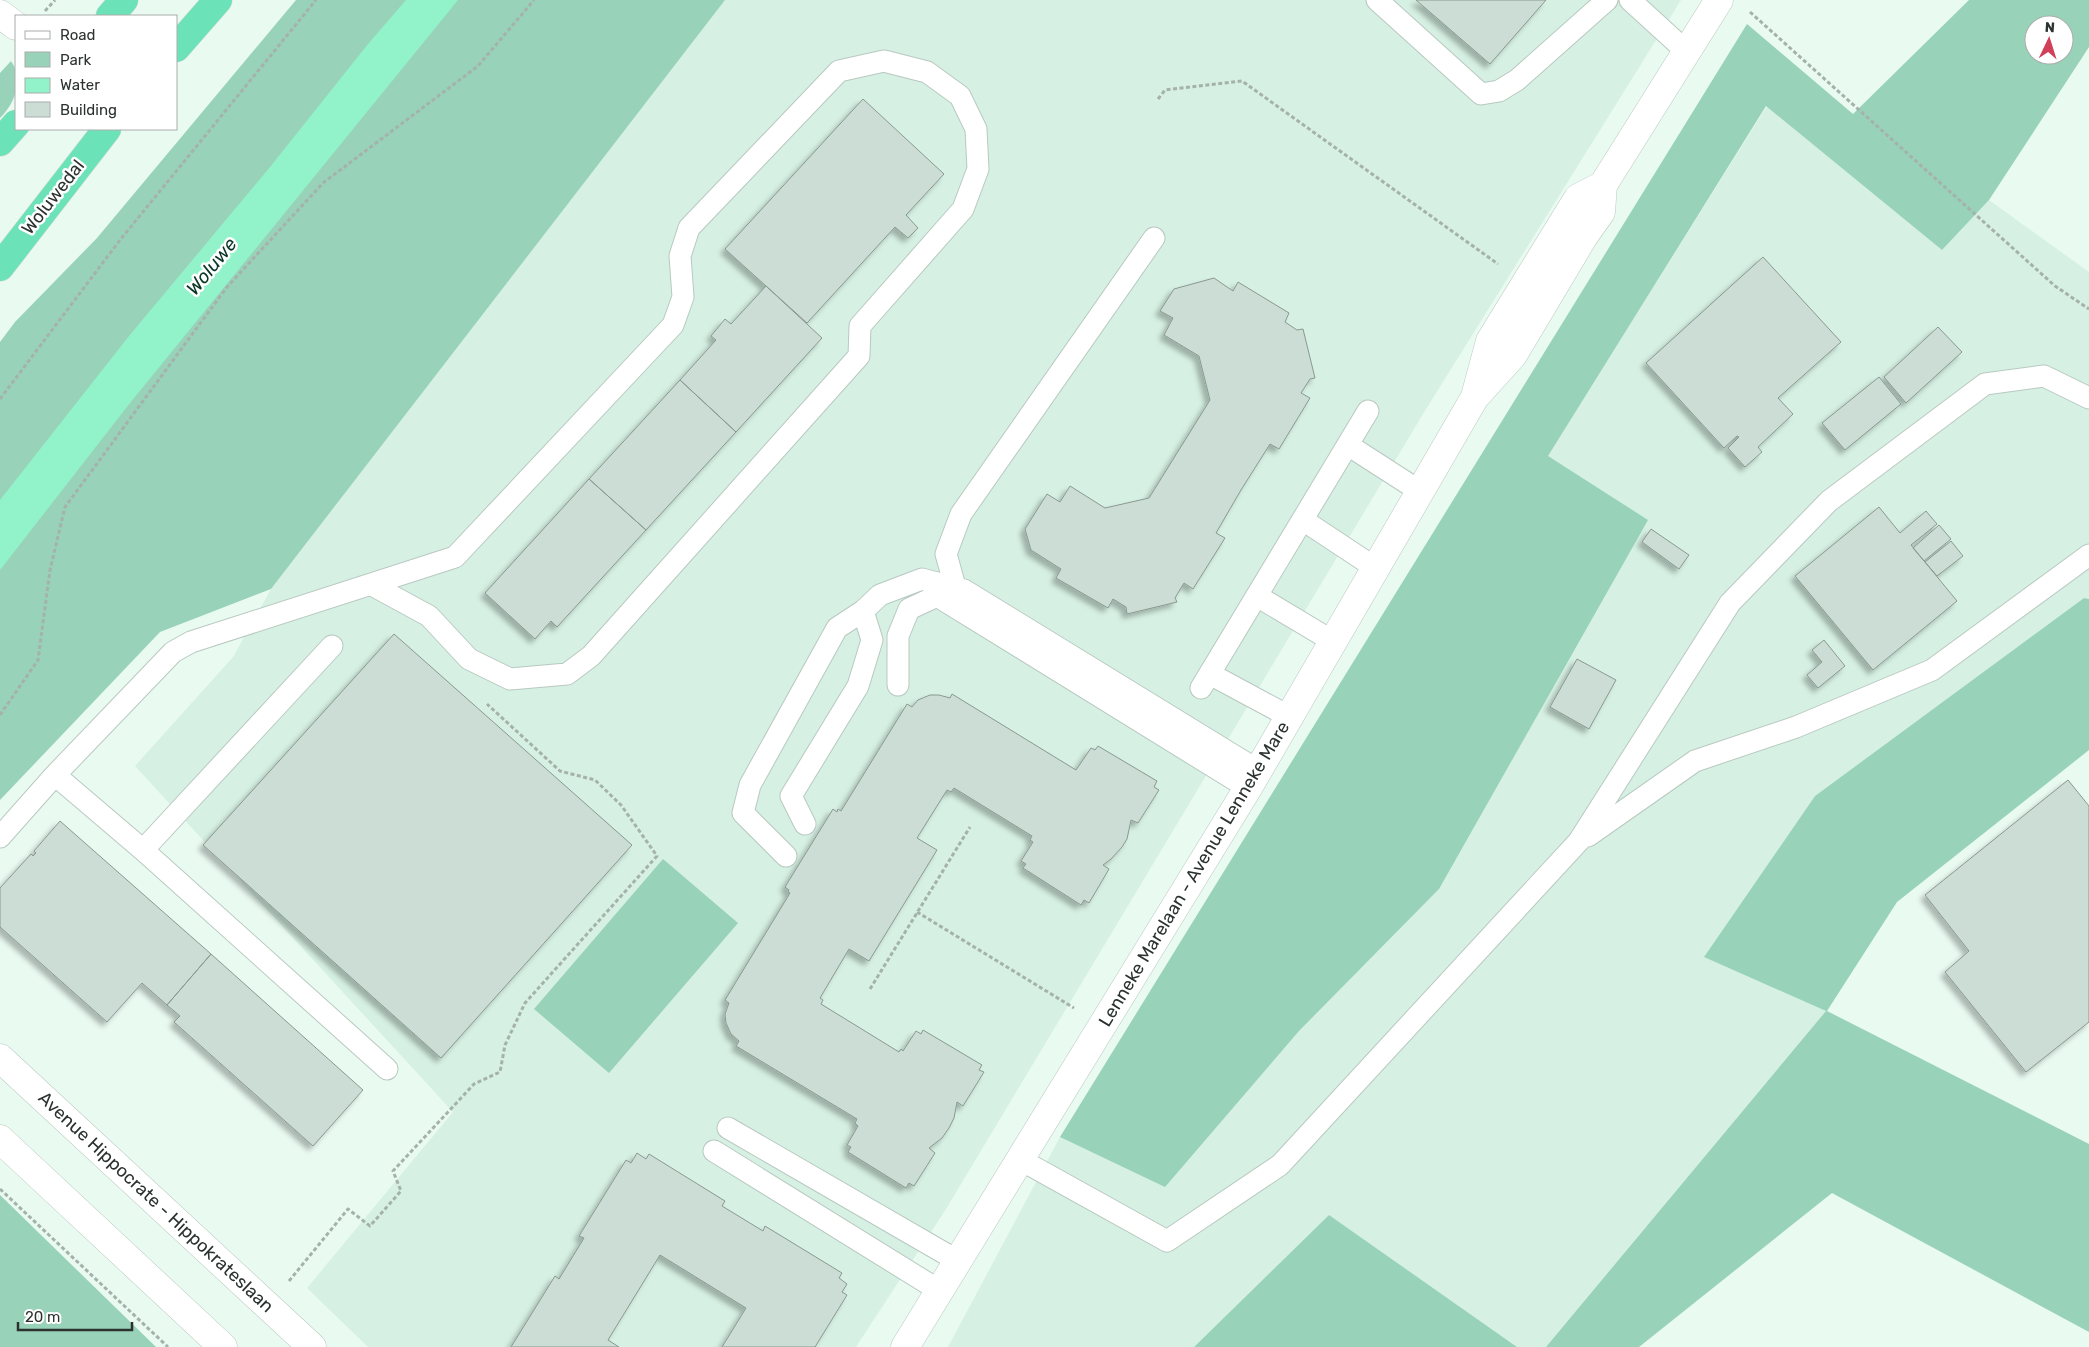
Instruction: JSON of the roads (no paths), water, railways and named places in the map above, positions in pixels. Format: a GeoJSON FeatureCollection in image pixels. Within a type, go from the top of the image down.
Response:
{"type":"FeatureCollection","features":[{"type":"Feature","properties":{"kind":"highway"},"geometry":{"type":"LineString","coordinates":[[111,15],[124,0]]}},
{"type":"Feature","properties":{"kind":"highway"},"geometry":{"type":"LineString","coordinates":[[178,46],[218,0]]}},
{"type":"Feature","properties":{"kind":"highway"},"geometry":{"type":"LineString","coordinates":[[0,142],[15,125]]}},
{"type":"Feature","properties":{"kind":"highway","name":"Woluwedal"},"geometry":{"type":"LineString","coordinates":[[0,267],[106,130]]}},
{"type":"Feature","properties":{"kind":"street","name":"Lenneke Marelaan - Avenue Lenneke Mare"},"geometry":{"type":"LineString","coordinates":[[905,1347],[1254,780],[1475,397],[1513,355],[1584,236],[1601,212],[1603,186],[1687,52],[1732,3]]}},
{"type":"Feature","properties":{"kind":"street"},"geometry":{"type":"LineString","coordinates":[[0,14],[15,25]]}},
{"type":"Feature","properties":{"kind":"street","name":"Lenneke Marelaan - Avenue Lenneke Mare"},"geometry":{"type":"LineString","coordinates":[[1475,397],[1490,340],[1578,198],[1603,186]]}},
{"type":"Feature","properties":{"kind":"street","name":"Avenue Hippocrate - Hippokrateslaan"},"geometry":{"type":"LineString","coordinates":[[0,1058],[312,1347]]}},
{"type":"Feature","properties":{"kind":"street"},"geometry":{"type":"LineString","coordinates":[[0,1139],[223,1347]]}},
{"type":"Feature","properties":{"kind":"lane"},"geometry":{"type":"LineString","coordinates":[[1377,0],[1481,94],[1499,91],[1517,80],[1607,0]]}},
{"type":"Feature","properties":{"kind":"lane"},"geometry":{"type":"LineString","coordinates":[[1630,0],[1687,52]]}},
{"type":"Feature","properties":{"kind":"lane"},"geometry":{"type":"LineString","coordinates":[[0,837],[55,775],[173,652],[191,642],[455,557],[673,325],[683,297],[680,256],[689,228],[839,71],[884,61],[927,72],[960,96],[976,129],[978,169],[964,209],[860,326],[859,356],[591,656],[567,674],[510,679],[469,658],[429,616],[372,584]]}},
{"type":"Feature","properties":{"kind":"lane"},"geometry":{"type":"LineString","coordinates":[[965,613],[954,588],[946,554],[960,514],[1154,238]]}},
{"type":"Feature","properties":{"kind":"lane"},"geometry":{"type":"LineString","coordinates":[[1020,1160],[1167,1241],[1280,1165],[1579,841],[1730,603],[1829,501],[1985,384],[2044,376],[2089,398]]}},
{"type":"Feature","properties":{"kind":"lane"},"geometry":{"type":"LineString","coordinates":[[1290,717],[1206,681],[1368,411]]}},
{"type":"Feature","properties":{"kind":"lane"},"geometry":{"type":"LineString","coordinates":[[1348,445],[1421,492]]}},
{"type":"Feature","properties":{"kind":"lane"},"geometry":{"type":"LineString","coordinates":[[1303,520],[1376,568]]}},
{"type":"Feature","properties":{"kind":"lane"},"geometry":{"type":"LineString","coordinates":[[1579,841],[1695,761],[1796,727],[1932,670],[2089,555]]}},
{"type":"Feature","properties":{"kind":"lane"},"geometry":{"type":"LineString","coordinates":[[786,856],[743,813],[750,785],[837,628],[864,611],[880,595],[922,579],[964,590],[1254,780]]}},
{"type":"Feature","properties":{"kind":"lane"},"geometry":{"type":"LineString","coordinates":[[898,685],[898,636],[908,609],[937,596],[1254,780]]}},
{"type":"Feature","properties":{"kind":"lane"},"geometry":{"type":"LineString","coordinates":[[1257,596],[1334,642]]}},
{"type":"Feature","properties":{"kind":"lane"},"geometry":{"type":"LineString","coordinates":[[805,824],[792,796],[858,686],[872,640],[864,611]]}},
{"type":"Feature","properties":{"kind":"lane"},"geometry":{"type":"LineString","coordinates":[[143,850],[332,646]]}},
{"type":"Feature","properties":{"kind":"lane"},"geometry":{"type":"LineString","coordinates":[[55,775],[143,850],[387,1069]]}},
{"type":"Feature","properties":{"kind":"lane"},"geometry":{"type":"LineString","coordinates":[[728,1128],[958,1262]]}},
{"type":"Feature","properties":{"kind":"lane"},"geometry":{"type":"LineString","coordinates":[[714,1151],[940,1291]]}},
{"type":"Feature","properties":{"kind":"water","name":"Woluwe"},"geometry":{"type":"Polygon","coordinates":[[[406,0],[458,0],[130,403],[0,570],[0,500],[129,336],[406,0]]]}}]}
